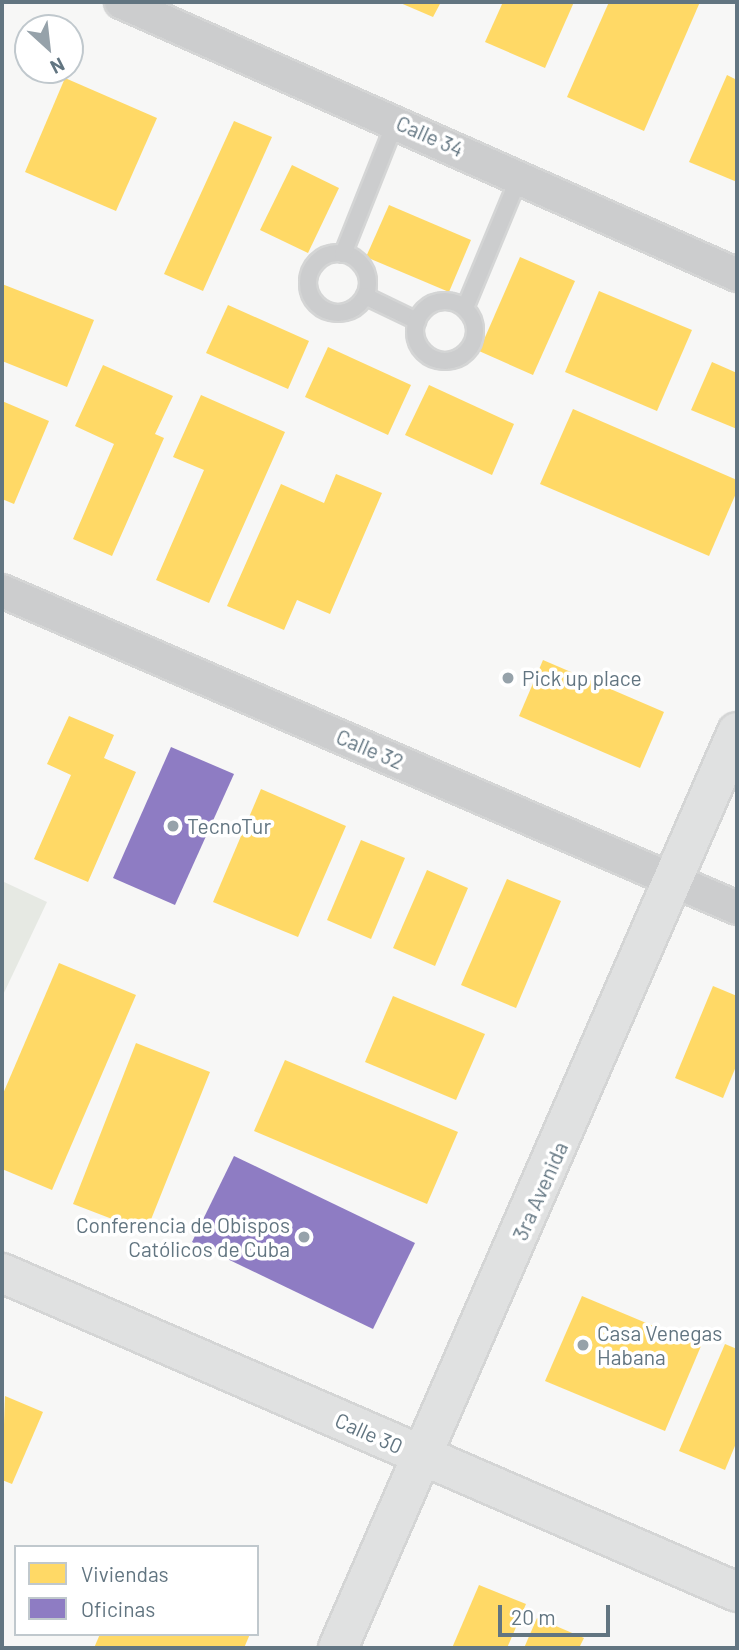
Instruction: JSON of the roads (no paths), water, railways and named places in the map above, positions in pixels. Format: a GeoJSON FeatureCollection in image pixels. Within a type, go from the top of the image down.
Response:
{"type":"FeatureCollection","features":[{"type":"Feature","properties":{"kind":"main road","name":"3ra Avenida"},"geometry":{"type":"LineString","coordinates":[[338,1648],[676,881],[737,732]]}},
{"type":"Feature","properties":{"kind":"main road","name":"Calle 30"},"geometry":{"type":"LineString","coordinates":[[2,1273],[737,1592]]}},
{"type":"Feature","properties":{"kind":"street","name":"Calle 34"},"geometry":{"type":"LineString","coordinates":[[121,2],[520,175],[737,275]]}},
{"type":"Feature","properties":{"kind":"street","name":"Calle 32"},"geometry":{"type":"LineString","coordinates":[[2,591],[737,908]]}},
{"type":"Feature","properties":{"kind":"lane"},"geometry":{"type":"LineString","coordinates":[[343,254],[396,121]]}},
{"type":"Feature","properties":{"kind":"lane"},"geometry":{"type":"LineString","coordinates":[[465,308],[520,175]]}},
{"type":"Feature","properties":{"kind":"lane"},"geometry":{"type":"LineString","coordinates":[[343,254],[353,257],[366,272],[365,296],[356,307],[337,314],[312,300],[309,272],[323,257],[343,254]]}},
{"type":"Feature","properties":{"kind":"lane"},"geometry":{"type":"LineString","coordinates":[[365,296],[417,321]]}},
{"type":"Feature","properties":{"kind":"lane"},"geometry":{"type":"LineString","coordinates":[[437,302],[465,308],[472,316],[475,336],[457,359],[427,355],[416,340],[417,321],[437,302]]}},
{"type":"Feature","properties":{"kind":"place","name":"Pick up place"},"geometry":{"type":"Point","coordinates":[508,678]}},
{"type":"Feature","properties":{"kind":"place","name":"TecnoTur"},"geometry":{"type":"Point","coordinates":[173,826]}},
{"type":"Feature","properties":{"kind":"place","name":"Conferencia de Obispos Católicos de Cuba"},"geometry":{"type":"Point","coordinates":[304,1237]}},
{"type":"Feature","properties":{"kind":"place","name":"Casa Venegas Habana"},"geometry":{"type":"Point","coordinates":[583,1345]}}]}
